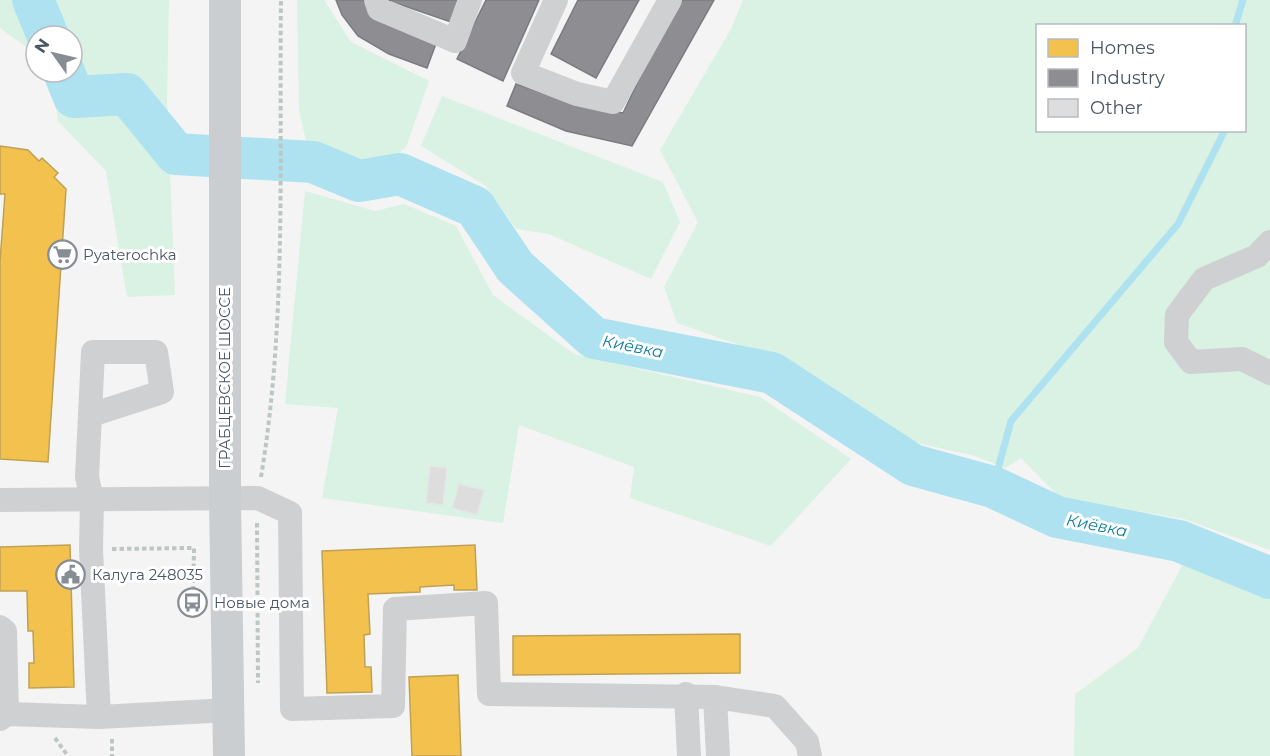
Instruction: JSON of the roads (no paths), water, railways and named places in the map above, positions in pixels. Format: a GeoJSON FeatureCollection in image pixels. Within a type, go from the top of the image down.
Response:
{"type":"FeatureCollection","features":[{"type":"Feature","properties":{"kind":"main road","name":"ГРАБЦЕВСКОЕ ШОССЕ"},"geometry":{"type":"LineString","coordinates":[[225,0],[225,500],[230,756]]}},
{"type":"Feature","properties":{"kind":"street"},"geometry":{"type":"LineString","coordinates":[[376,0],[380,9],[455,41],[470,0]]}},
{"type":"Feature","properties":{"kind":"street"},"geometry":{"type":"LineString","coordinates":[[556,0],[523,73],[577,94],[613,102],[670,0]]}},
{"type":"Feature","properties":{"kind":"street"},"geometry":{"type":"LineString","coordinates":[[1270,242],[1257,256],[1204,279],[1177,315],[1176,342],[1191,362],[1242,359],[1270,373]]}},
{"type":"Feature","properties":{"kind":"street"},"geometry":{"type":"LineString","coordinates":[[91,416],[87,477],[92,500],[91,549],[99,717]]}},
{"type":"Feature","properties":{"kind":"street"},"geometry":{"type":"LineString","coordinates":[[0,500],[258,498],[291,513],[292,709],[393,706],[395,609],[486,603],[489,694],[686,694],[776,706],[807,742],[810,756]]}},
{"type":"Feature","properties":{"kind":"street"},"geometry":{"type":"LineString","coordinates":[[0,627],[5,632],[3,716],[99,717],[229,711]]}},
{"type":"Feature","properties":{"kind":"street"},"geometry":{"type":"LineString","coordinates":[[686,694],[689,756]]}},
{"type":"Feature","properties":{"kind":"street"},"geometry":{"type":"LineString","coordinates":[[715,697],[718,756]]}},
{"type":"Feature","properties":{"kind":"waterway","name":"Киёвка"},"geometry":{"type":"LineString","coordinates":[[33,0],[43,24]]}},
{"type":"Feature","properties":{"kind":"waterway"},"geometry":{"type":"LineString","coordinates":[[1236,24],[1243,0]]}},
{"type":"Feature","properties":{"kind":"waterway","name":"Киёвка"},"geometry":{"type":"LineString","coordinates":[[69,84],[74,97],[127,94],[176,154],[313,162],[359,181],[400,174],[475,207],[515,267],[594,338],[772,373],[913,465],[993,487],[1057,517],[1179,541],[1270,578]]}},
{"type":"Feature","properties":{"kind":"waterway"},"geometry":{"type":"LineString","coordinates":[[993,487],[1011,421],[1178,224],[1224,132]]}},
{"type":"Feature","properties":{"kind":"place","name":"Pyaterochka"},"geometry":{"type":"Point","coordinates":[62,255]}},
{"type":"Feature","properties":{"kind":"place","name":"Калуга 248035"},"geometry":{"type":"Point","coordinates":[71,575]}},
{"type":"Feature","properties":{"kind":"place","name":"Новые дома"},"geometry":{"type":"Point","coordinates":[193,603]}}]}
